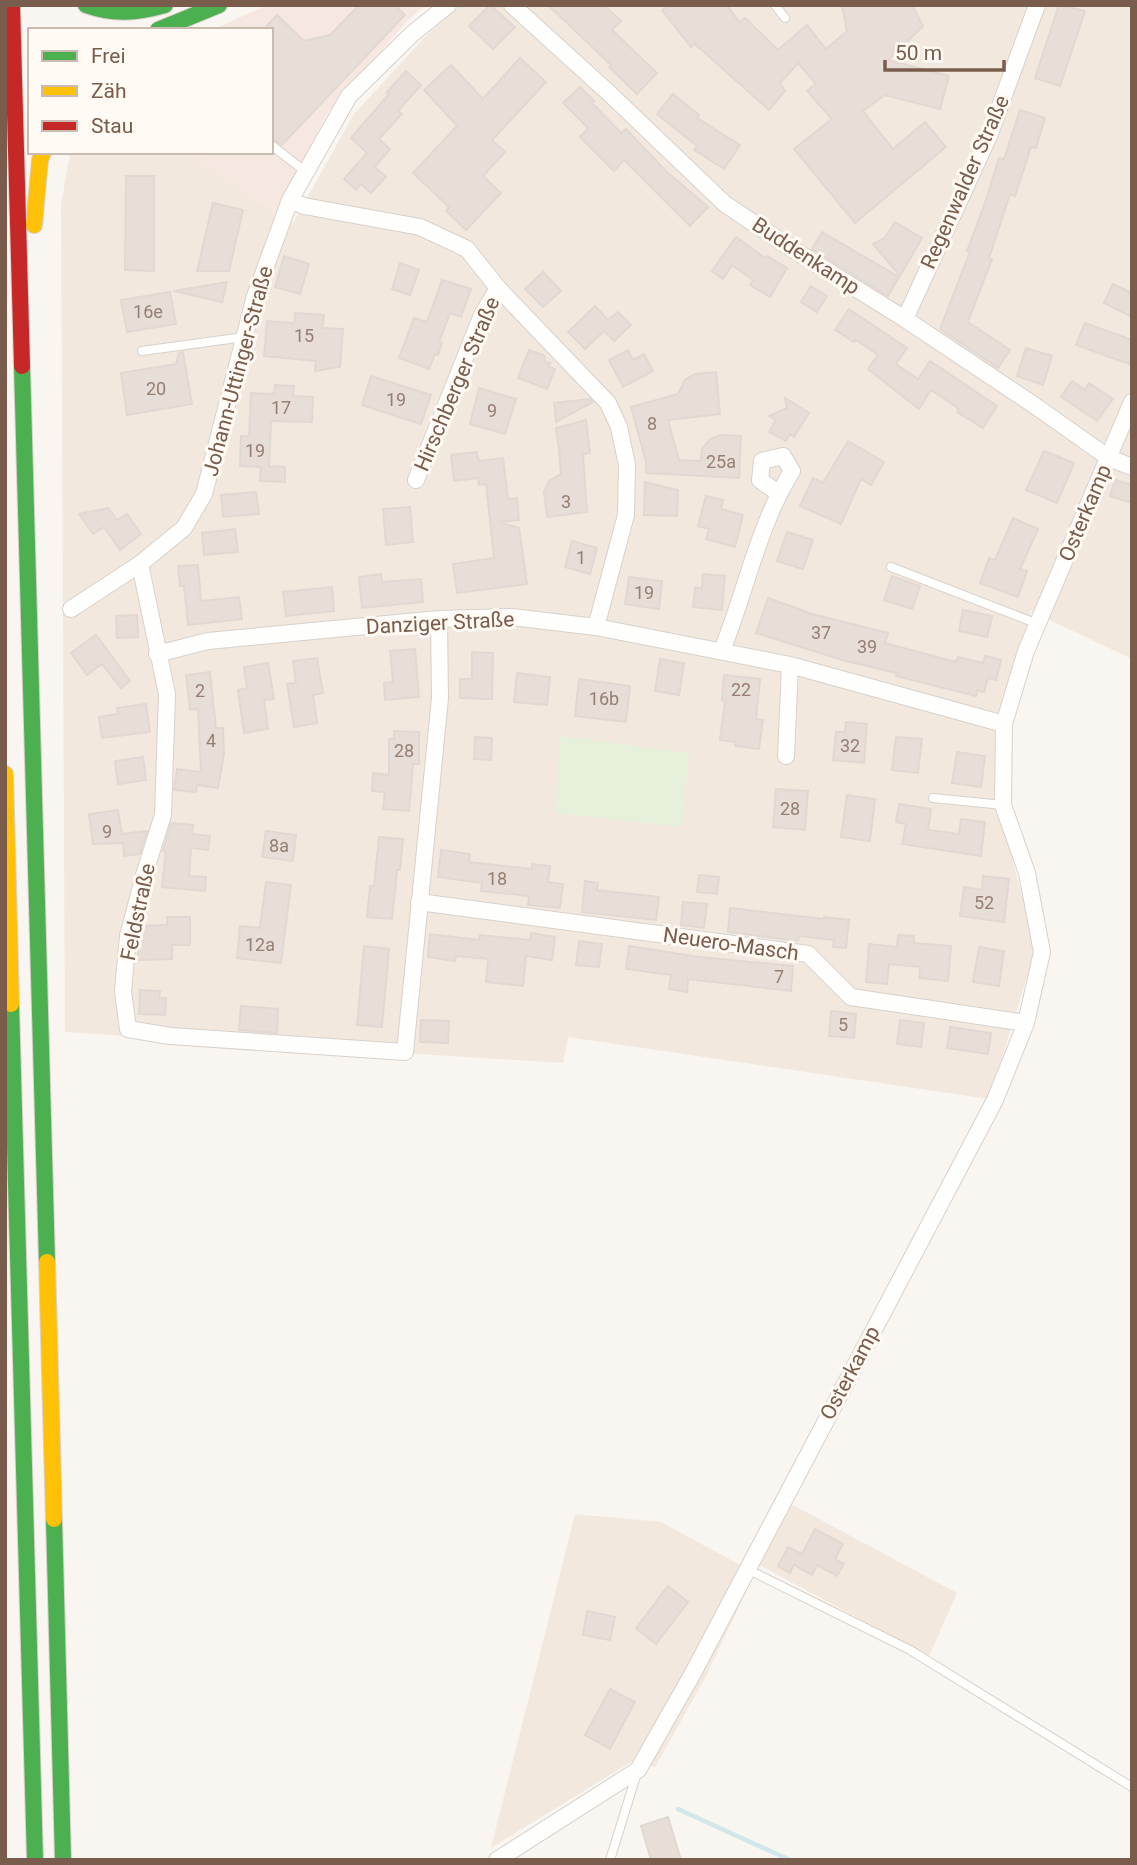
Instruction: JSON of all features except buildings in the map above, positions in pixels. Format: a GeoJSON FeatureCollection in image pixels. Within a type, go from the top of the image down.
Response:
{"type":"FeatureCollection","features":[{"type":"Feature","properties":{"kind":"highway"},"geometry":{"type":"LineString","coordinates":[[12,5],[64,1860]]}},
{"type":"Feature","properties":{"kind":"highway"},"geometry":{"type":"LineString","coordinates":[[86,5],[109,14],[139,13],[164,5]]}},
{"type":"Feature","properties":{"kind":"highway"},"geometry":{"type":"LineString","coordinates":[[163,28],[219,5]]}},
{"type":"Feature","properties":{"kind":"highway"},"geometry":{"type":"LineString","coordinates":[[21,358],[42,154]]}},
{"type":"Feature","properties":{"kind":"highway"},"geometry":{"type":"LineString","coordinates":[[5,774],[34,1860]]}},
{"type":"Feature","properties":{"kind":"highway"},"geometry":{"type":"LineString","coordinates":[[5,874],[9,908]]}},
{"type":"Feature","properties":{"kind":"street","name":"Johann-Uttinger-Straße"},"geometry":{"type":"LineString","coordinates":[[71,609],[140,564],[184,528],[204,494],[255,296],[290,200],[349,96],[412,34],[447,5]]}},
{"type":"Feature","properties":{"kind":"street","name":"Buddenkamp"},"geometry":{"type":"LineString","coordinates":[[512,5],[726,204],[789,247],[905,318],[1108,458],[1132,467]]}},
{"type":"Feature","properties":{"kind":"street","name":"Regenwalder Straße"},"geometry":{"type":"LineString","coordinates":[[905,318],[989,136],[1037,5]]}},
{"type":"Feature","properties":{"kind":"street","name":"Hirschberger Straße"},"geometry":{"type":"LineString","coordinates":[[290,200],[304,206],[420,227],[467,249],[498,288],[608,403],[619,427],[627,464],[626,514],[596,627]]}},
{"type":"Feature","properties":{"kind":"street","name":"Hirschberger Straße"},"geometry":{"type":"LineString","coordinates":[[416,480],[482,315],[498,288]]}},
{"type":"Feature","properties":{"kind":"street","name":"Osterkamp"},"geometry":{"type":"LineString","coordinates":[[497,1860],[638,1770],[694,1673],[995,1100],[1026,1023],[1042,952],[1027,873],[1003,806],[1004,724],[1026,651],[1132,402]]}},
{"type":"Feature","properties":{"kind":"street"},"geometry":{"type":"LineString","coordinates":[[722,650],[735,620],[778,493]]}},
{"type":"Feature","properties":{"kind":"street","name":"Feldstraße"},"geometry":{"type":"LineString","coordinates":[[140,564],[167,694],[163,815],[128,936],[123,991],[128,1029],[170,1036],[405,1052],[419,902]]}},
{"type":"Feature","properties":{"kind":"street","name":"Danziger Straße"},"geometry":{"type":"LineString","coordinates":[[157,654],[208,641],[439,619],[512,617],[596,627],[722,650],[790,665],[1004,724]]}},
{"type":"Feature","properties":{"kind":"street"},"geometry":{"type":"LineString","coordinates":[[419,902],[440,698],[439,619]]}},
{"type":"Feature","properties":{"kind":"street"},"geometry":{"type":"LineString","coordinates":[[786,756],[790,665]]}},
{"type":"Feature","properties":{"kind":"street","name":"Neuero-Masch"},"geometry":{"type":"LineString","coordinates":[[419,902],[808,954],[851,997],[1026,1023]]}},
{"type":"Feature","properties":{"kind":"lane"},"geometry":{"type":"LineString","coordinates":[[775,5],[785,18]]}},
{"type":"Feature","properties":{"kind":"lane"},"geometry":{"type":"LineString","coordinates":[[273,147],[306,172]]}},
{"type":"Feature","properties":{"kind":"lane"},"geometry":{"type":"LineString","coordinates":[[142,351],[244,337]]}},
{"type":"Feature","properties":{"kind":"lane"},"geometry":{"type":"LineString","coordinates":[[891,567],[1038,624]]}},
{"type":"Feature","properties":{"kind":"lane"},"geometry":{"type":"LineString","coordinates":[[933,798],[1003,806]]}},
{"type":"Feature","properties":{"kind":"lane"},"geometry":{"type":"LineString","coordinates":[[747,1569],[910,1650],[1132,1787]]}},
{"type":"Feature","properties":{"kind":"lane"},"geometry":{"type":"LineString","coordinates":[[610,1860],[638,1770]]}},
{"type":"Feature","properties":{"kind":"shaded area"},"geometry":{"type":"Polygon","coordinates":[[[267,5],[426,5],[409,19],[328,112],[277,212],[190,154],[273,154],[273,28],[216,28],[267,5]]]}},
{"type":"Feature","properties":{"kind":"shaded area"},"geometry":{"type":"Polygon","coordinates":[[[458,5],[1132,5],[1132,659],[1031,611],[997,732],[1000,814],[1036,948],[989,1099],[568,1037],[563,1063],[65,1032],[61,206],[70,154],[190,154],[293,223],[354,114],[458,5]]]}},
{"type":"Feature","properties":{"kind":"shaded area"},"geometry":{"type":"Polygon","coordinates":[[[780,1498],[957,1593],[929,1656],[759,1565],[705,1678],[655,1767],[631,1762],[491,1848],[575,1514],[661,1522],[742,1566],[780,1498]]]}},
{"type":"Feature","properties":{"kind":"green space"},"geometry":{"type":"Polygon","coordinates":[[[560,736],[689,753],[682,827],[555,813],[560,736]]]}},
{"type":"Feature","properties":{"kind":"waterway"},"geometry":{"type":"LineString","coordinates":[[678,1809],[790,1860]]}},
{"type":"Feature","properties":{"kind":"traffic: fast"},"geometry":{"type":"LineString","coordinates":[[86,5],[125,12],[165,5]]}},
{"type":"Feature","properties":{"kind":"traffic: fast"},"geometry":{"type":"LineString","coordinates":[[163,28],[219,5]]}},
{"type":"Feature","properties":{"kind":"traffic: fast"},"geometry":{"type":"LineString","coordinates":[[22,366],[47,1262]]}},
{"type":"Feature","properties":{"kind":"traffic: fast"},"geometry":{"type":"LineString","coordinates":[[11,1004],[35,1860]]}},
{"type":"Feature","properties":{"kind":"traffic: fast"},"geometry":{"type":"LineString","coordinates":[[54,1519],[63,1860]]}},
{"type":"Feature","properties":{"kind":"traffic: slow"},"geometry":{"type":"LineString","coordinates":[[34,225],[42,154]]}},
{"type":"Feature","properties":{"kind":"traffic: slow"},"geometry":{"type":"LineString","coordinates":[[5,774],[11,1004]]}},
{"type":"Feature","properties":{"kind":"traffic: slow"},"geometry":{"type":"LineString","coordinates":[[47,1262],[54,1519]]}},
{"type":"Feature","properties":{"kind":"traffic: jam"},"geometry":{"type":"LineString","coordinates":[[12,5],[22,366]]}}]}
